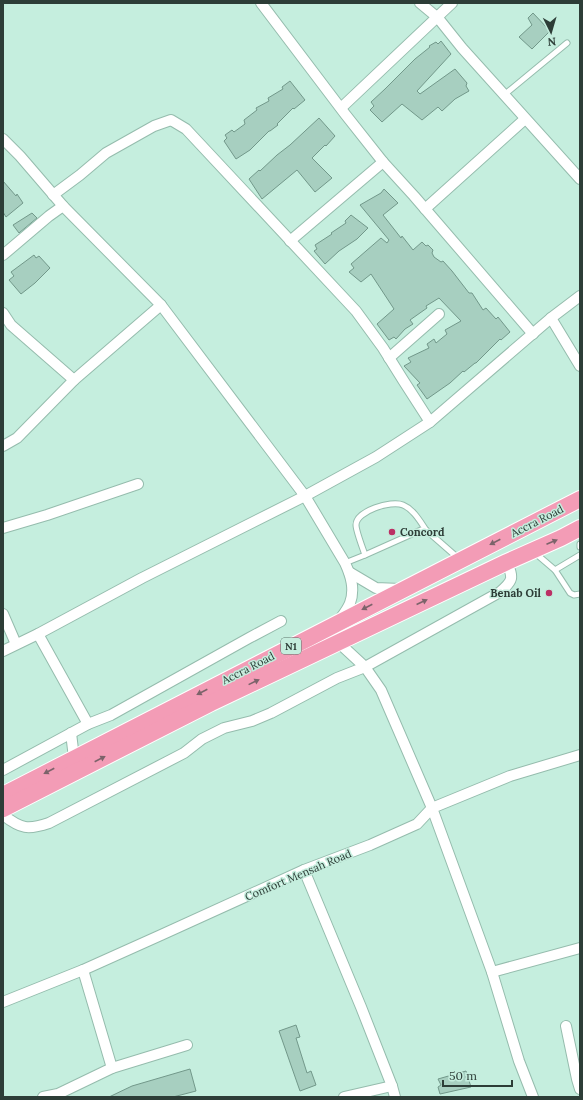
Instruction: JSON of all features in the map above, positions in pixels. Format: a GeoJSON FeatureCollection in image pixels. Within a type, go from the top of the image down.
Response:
{"type":"FeatureCollection","features":[{"type":"Feature","properties":{"kind":"highway","name":"Accra Road"},"geometry":{"type":"LineString","coordinates":[[3,795],[580,499]]}},
{"type":"Feature","properties":{"kind":"highway","name":"Accra Road"},"geometry":{"type":"LineString","coordinates":[[3,809],[211,703],[580,528]]}},
{"type":"Feature","properties":{"kind":"street"},"geometry":{"type":"LineString","coordinates":[[261,3],[383,162],[533,334]]}},
{"type":"Feature","properties":{"kind":"street"},"geometry":{"type":"LineString","coordinates":[[420,3],[438,18],[462,48],[580,179]]}},
{"type":"Feature","properties":{"kind":"street"},"geometry":{"type":"LineString","coordinates":[[341,108],[396,55],[438,18],[452,3]]}},
{"type":"Feature","properties":{"kind":"street"},"geometry":{"type":"LineString","coordinates":[[425,209],[526,119]]}},
{"type":"Feature","properties":{"kind":"street"},"geometry":{"type":"LineString","coordinates":[[53,194],[80,175],[106,153],[154,126],[171,120],[186,129],[356,311],[383,348],[430,422]]}},
{"type":"Feature","properties":{"kind":"street"},"geometry":{"type":"LineString","coordinates":[[3,139],[64,206],[161,305],[305,496],[347,568],[353,589],[350,604],[338,622]]}},
{"type":"Feature","properties":{"kind":"street"},"geometry":{"type":"LineString","coordinates":[[290,241],[383,162]]}},
{"type":"Feature","properties":{"kind":"street"},"geometry":{"type":"LineString","coordinates":[[3,255],[49,216],[64,206]]}},
{"type":"Feature","properties":{"kind":"street"},"geometry":{"type":"LineString","coordinates":[[3,651],[376,458],[430,422],[551,318],[580,296]]}},
{"type":"Feature","properties":{"kind":"street"},"geometry":{"type":"LineString","coordinates":[[3,446],[18,438],[74,380],[161,305]]}},
{"type":"Feature","properties":{"kind":"street"},"geometry":{"type":"LineString","coordinates":[[3,313],[11,325],[74,380]]}},
{"type":"Feature","properties":{"kind":"street"},"geometry":{"type":"LineString","coordinates":[[389,358],[439,314]]}},
{"type":"Feature","properties":{"kind":"street"},"geometry":{"type":"LineString","coordinates":[[551,318],[580,366]]}},
{"type":"Feature","properties":{"kind":"street"},"geometry":{"type":"LineString","coordinates":[[3,528],[47,515],[138,484]]}},
{"type":"Feature","properties":{"kind":"street"},"geometry":{"type":"LineString","coordinates":[[3,815],[21,827],[37,827],[50,823],[184,753],[202,739],[216,732],[252,721],[271,713],[337,678],[365,667],[500,592],[509,584],[512,575],[507,562]]}},
{"type":"Feature","properties":{"kind":"street"},"geometry":{"type":"LineString","coordinates":[[347,568],[376,588],[403,589]]}},
{"type":"Feature","properties":{"kind":"street"},"geometry":{"type":"LineString","coordinates":[[3,614],[16,644]]}},
{"type":"Feature","properties":{"kind":"street"},"geometry":{"type":"LineString","coordinates":[[3,770],[88,724],[111,715],[281,621]]}},
{"type":"Feature","properties":{"kind":"street"},"geometry":{"type":"LineString","coordinates":[[38,634],[88,724]]}},
{"type":"Feature","properties":{"kind":"street"},"geometry":{"type":"LineString","coordinates":[[338,642],[365,667],[382,690],[432,808],[492,972],[519,1061],[533,1097]]}},
{"type":"Feature","properties":{"kind":"street"},"geometry":{"type":"LineString","coordinates":[[71,733],[74,758]]}},
{"type":"Feature","properties":{"kind":"street"},"geometry":{"type":"LineString","coordinates":[[432,808],[510,776],[580,755]]}},
{"type":"Feature","properties":{"kind":"street","name":"Comfort Mensah Road"},"geometry":{"type":"LineString","coordinates":[[3,1002],[83,970],[304,870],[370,846],[417,824],[432,808]]}},
{"type":"Feature","properties":{"kind":"street"},"geometry":{"type":"LineString","coordinates":[[304,870],[361,1007],[395,1097]]}},
{"type":"Feature","properties":{"kind":"street"},"geometry":{"type":"LineString","coordinates":[[492,972],[580,948]]}},
{"type":"Feature","properties":{"kind":"street"},"geometry":{"type":"LineString","coordinates":[[83,970],[112,1068]]}},
{"type":"Feature","properties":{"kind":"street"},"geometry":{"type":"LineString","coordinates":[[566,1026],[580,1089]]}},
{"type":"Feature","properties":{"kind":"street"},"geometry":{"type":"LineString","coordinates":[[43,1097],[59,1095],[112,1068],[186,1045]]}},
{"type":"Feature","properties":{"kind":"street"},"geometry":{"type":"LineString","coordinates":[[344,1097],[392,1086]]}},
{"type":"Feature","properties":{"kind":"lane"},"geometry":{"type":"LineString","coordinates":[[504,95],[567,42]]}},
{"type":"Feature","properties":{"kind":"lane"},"geometry":{"type":"LineString","coordinates":[[365,556],[356,525],[359,518],[383,504],[403,504],[410,510],[426,530],[460,560]]}},
{"type":"Feature","properties":{"kind":"lane"},"geometry":{"type":"LineString","coordinates":[[347,568],[365,556],[414,532],[426,530]]}},
{"type":"Feature","properties":{"kind":"lane"},"geometry":{"type":"LineString","coordinates":[[532,550],[555,570],[570,593],[574,595],[580,594]]}},
{"type":"Feature","properties":{"kind":"lane"},"geometry":{"type":"LineString","coordinates":[[555,570],[580,555]]}},
{"type":"Feature","properties":{"kind":"building"},"geometry":{"type":"Polygon","coordinates":[[[533,13],[550,31],[532,49],[519,37],[532,25],[528,18],[533,13]]]}},
{"type":"Feature","properties":{"kind":"building"},"geometry":{"type":"Polygon","coordinates":[[[441,41],[451,54],[417,91],[420,94],[455,69],[467,83],[466,86],[469,91],[455,99],[442,111],[438,107],[422,120],[402,104],[382,122],[370,110],[374,106],[371,102],[415,59],[430,47],[429,46],[436,42],[438,44],[441,41]]]}},
{"type":"Feature","properties":{"kind":"building"},"geometry":{"type":"Polygon","coordinates":[[[290,81],[305,100],[294,109],[293,108],[277,124],[278,125],[269,131],[250,150],[236,159],[224,141],[227,138],[225,135],[232,130],[234,132],[245,124],[244,120],[257,110],[256,108],[269,101],[268,98],[283,89],[282,87],[290,81]]]}},
{"type":"Feature","properties":{"kind":"building"},"geometry":{"type":"Polygon","coordinates":[[[319,118],[335,136],[312,158],[332,178],[315,192],[297,170],[262,199],[249,179],[290,145],[319,118]]]}},
{"type":"Feature","properties":{"kind":"building"},"geometry":{"type":"Polygon","coordinates":[[[3,181],[16,196],[17,194],[23,203],[6,217],[3,212],[3,181]]]}},
{"type":"Feature","properties":{"kind":"building"},"geometry":{"type":"Polygon","coordinates":[[[384,189],[398,203],[383,215],[401,238],[402,236],[413,250],[422,242],[426,246],[428,245],[433,250],[432,253],[434,257],[441,262],[443,261],[469,293],[472,293],[483,310],[486,308],[496,319],[498,317],[510,332],[501,340],[500,339],[476,363],[464,372],[463,371],[450,383],[427,399],[417,385],[420,383],[404,366],[411,362],[408,358],[429,348],[427,344],[434,339],[436,343],[447,334],[445,330],[461,321],[439,298],[426,306],[427,308],[410,320],[413,324],[405,329],[396,339],[394,337],[389,340],[377,324],[394,309],[371,274],[361,282],[349,272],[354,268],[351,264],[381,238],[387,243],[389,240],[360,205],[381,193],[384,189]]]}},
{"type":"Feature","properties":{"kind":"building"},"geometry":{"type":"Polygon","coordinates":[[[32,213],[37,218],[19,233],[13,225],[32,213]]]}},
{"type":"Feature","properties":{"kind":"building"},"geometry":{"type":"Polygon","coordinates":[[[351,215],[368,228],[357,239],[339,251],[325,264],[314,251],[317,249],[315,245],[346,223],[345,221],[351,215]]]}},
{"type":"Feature","properties":{"kind":"building"},"geometry":{"type":"Polygon","coordinates":[[[34,255],[36,258],[39,256],[50,268],[21,294],[9,280],[14,276],[11,272],[34,255]]]}},
{"type":"Feature","properties":{"kind":"building"},"geometry":{"type":"Polygon","coordinates":[[[296,1025],[300,1037],[296,1038],[307,1073],[311,1071],[316,1085],[300,1091],[279,1031],[296,1025]]]}},
{"type":"Feature","properties":{"kind":"building"},"geometry":{"type":"Polygon","coordinates":[[[190,1069],[196,1091],[173,1097],[109,1097],[132,1086],[190,1069]]]}},
{"type":"Feature","properties":{"kind":"building"},"geometry":{"type":"Polygon","coordinates":[[[466,1071],[471,1087],[440,1094],[438,1087],[441,1085],[438,1079],[466,1071]]]}},
{"type":"Feature","properties":{"kind":"place","name":"Concord"},"geometry":{"type":"Point","coordinates":[392,532]}},
{"type":"Feature","properties":{"kind":"place","name":"Benab Oil"},"geometry":{"type":"Point","coordinates":[549,593]}}]}
